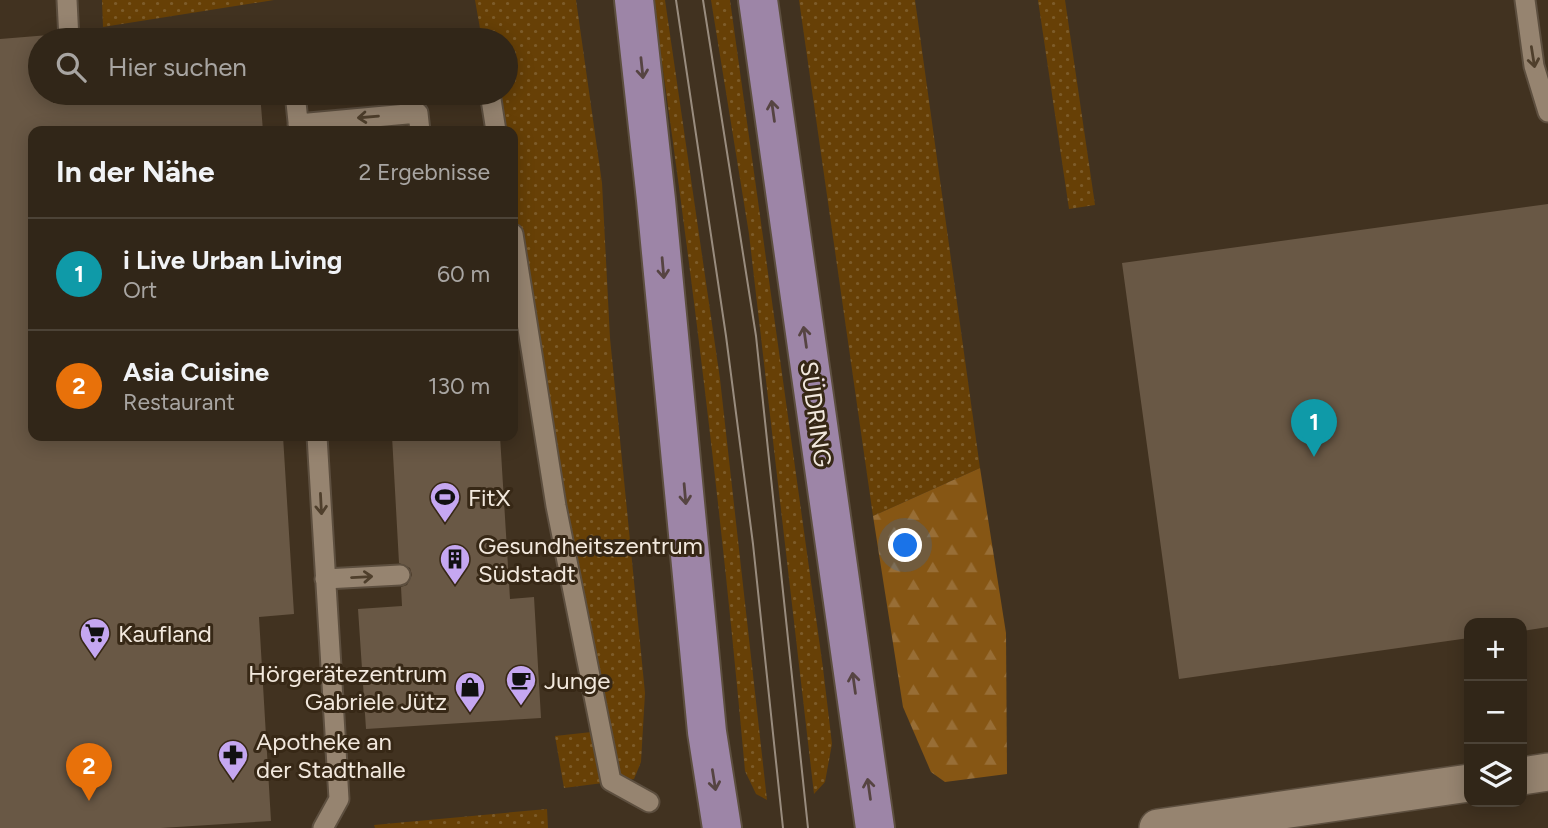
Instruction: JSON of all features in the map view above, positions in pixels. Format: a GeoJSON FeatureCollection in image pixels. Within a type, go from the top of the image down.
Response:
{"type":"FeatureCollection","features":[{"type":"Feature","properties":{"kind":"main road"},"geometry":{"type":"LineString","coordinates":[[634,0],[707,732],[722,828]]}},
{"type":"Feature","properties":{"kind":"main road","name":"SÜDRING"},"geometry":{"type":"LineString","coordinates":[[758,0],[875,828]]}},
{"type":"Feature","properties":{"kind":"street"},"geometry":{"type":"LineString","coordinates":[[1527,775],[1548,772]]}},
{"type":"Feature","properties":{"kind":"street"},"geometry":{"type":"LineString","coordinates":[[1158,828],[1464,784]]}},
{"type":"Feature","properties":{"kind":"lane"},"geometry":{"type":"LineString","coordinates":[[67,0],[68,28]]}},
{"type":"Feature","properties":{"kind":"lane"},"geometry":{"type":"LineString","coordinates":[[1525,0],[1534,66],[1548,113]]}},
{"type":"Feature","properties":{"kind":"lane"},"geometry":{"type":"LineString","coordinates":[[296,105],[298,126]]}},
{"type":"Feature","properties":{"kind":"lane"},"geometry":{"type":"LineString","coordinates":[[492,105],[495,126]]}},
{"type":"Feature","properties":{"kind":"lane"},"geometry":{"type":"LineString","coordinates":[[314,126],[418,113],[419,126]]}},
{"type":"Feature","properties":{"kind":"lane"},"geometry":{"type":"LineString","coordinates":[[518,266],[556,506],[611,780],[649,802]]}},
{"type":"Feature","properties":{"kind":"lane"},"geometry":{"type":"LineString","coordinates":[[317,441],[339,799],[323,828]]}},
{"type":"Feature","properties":{"kind":"lane"},"geometry":{"type":"LineString","coordinates":[[325,579],[400,575]]}},
{"type":"Feature","properties":{"kind":"shaded area"},"geometry":{"type":"Polygon","coordinates":[[[102,0],[274,0],[103,27],[102,0]]]}},
{"type":"Feature","properties":{"kind":"shaded area"},"geometry":{"type":"Polygon","coordinates":[[[475,0],[576,0],[602,183],[610,338],[645,693],[641,762],[634,779],[564,788],[555,736],[601,731],[518,263],[518,126],[495,126],[492,105],[518,105],[518,28],[480,28],[475,0]]]}},
{"type":"Feature","properties":{"kind":"shaded area"},"geometry":{"type":"Polygon","coordinates":[[[653,0],[665,0],[720,379],[767,800],[756,794],[745,771],[704,385],[653,0]]]}},
{"type":"Feature","properties":{"kind":"shaded area"},"geometry":{"type":"Polygon","coordinates":[[[711,0],[730,0],[823,668],[832,744],[825,782],[814,794],[749,234],[711,0]]]}},
{"type":"Feature","properties":{"kind":"shaded area"},"geometry":{"type":"Polygon","coordinates":[[[799,0],[915,0],[980,468],[873,516],[799,0]]]}},
{"type":"Feature","properties":{"kind":"shaded area"},"geometry":{"type":"Polygon","coordinates":[[[1038,0],[1065,0],[1095,205],[1069,209],[1038,0]]]}},
{"type":"Feature","properties":{"kind":"shaded area"},"geometry":{"type":"Polygon","coordinates":[[[547,809],[548,828],[375,828],[374,825],[547,809]]]}},
{"type":"Feature","properties":{"kind":"green space"},"geometry":{"type":"Polygon","coordinates":[[[980,468],[1006,633],[1007,774],[945,782],[931,772],[903,707],[873,516],[980,468]]]}},
{"type":"Feature","properties":{"kind":"building"},"geometry":{"type":"Polygon","coordinates":[[[28,37],[28,105],[261,105],[263,126],[28,126],[28,441],[283,441],[294,614],[259,617],[271,821],[161,828],[0,828],[0,39],[28,37]]]}},
{"type":"Feature","properties":{"kind":"building"},"geometry":{"type":"Polygon","coordinates":[[[1548,204],[1548,627],[1527,630],[1527,618],[1464,618],[1464,639],[1179,679],[1122,263],[1548,204]]]}},
{"type":"Feature","properties":{"kind":"building","name":"Gesundheitszentrum Südstadt"},"geometry":{"type":"Polygon","coordinates":[[[392,441],[500,441],[510,599],[534,597],[541,718],[366,729],[358,609],[402,606],[401,587],[407,585],[412,575],[410,568],[399,563],[392,441]]]}},
{"type":"Feature","properties":{"kind":"tram line"},"geometry":{"type":"LineString","coordinates":[[676,0],[726,336],[753,544],[783,828]]}},
{"type":"Feature","properties":{"kind":"tram line"},"geometry":{"type":"LineString","coordinates":[[703,0],[756,336],[808,828]]}},
{"type":"Feature","properties":{"kind":"place","name":"i Live Urban Living"},"geometry":{"type":"Point","coordinates":[1314,457]}},
{"type":"Feature","properties":{"kind":"place","name":"FitX"},"geometry":{"type":"Point","coordinates":[445,524]}},
{"type":"Feature","properties":{"kind":"place","name":"Gesundheitszentrum Südstadt"},"geometry":{"type":"Point","coordinates":[455,586]}},
{"type":"Feature","properties":{"kind":"place","name":"Kaufland"},"geometry":{"type":"Point","coordinates":[95,660]}},
{"type":"Feature","properties":{"kind":"place","name":"Junge"},"geometry":{"type":"Point","coordinates":[521,707]}},
{"type":"Feature","properties":{"kind":"place","name":"Hörgerätezentrum Gabriele Jütz"},"geometry":{"type":"Point","coordinates":[470,714]}},
{"type":"Feature","properties":{"kind":"place","name":"Apotheke an der Stadthalle"},"geometry":{"type":"Point","coordinates":[233,782]}},
{"type":"Feature","properties":{"kind":"place","name":"Asia Cuisine"},"geometry":{"type":"Point","coordinates":[89,801]}}]}
